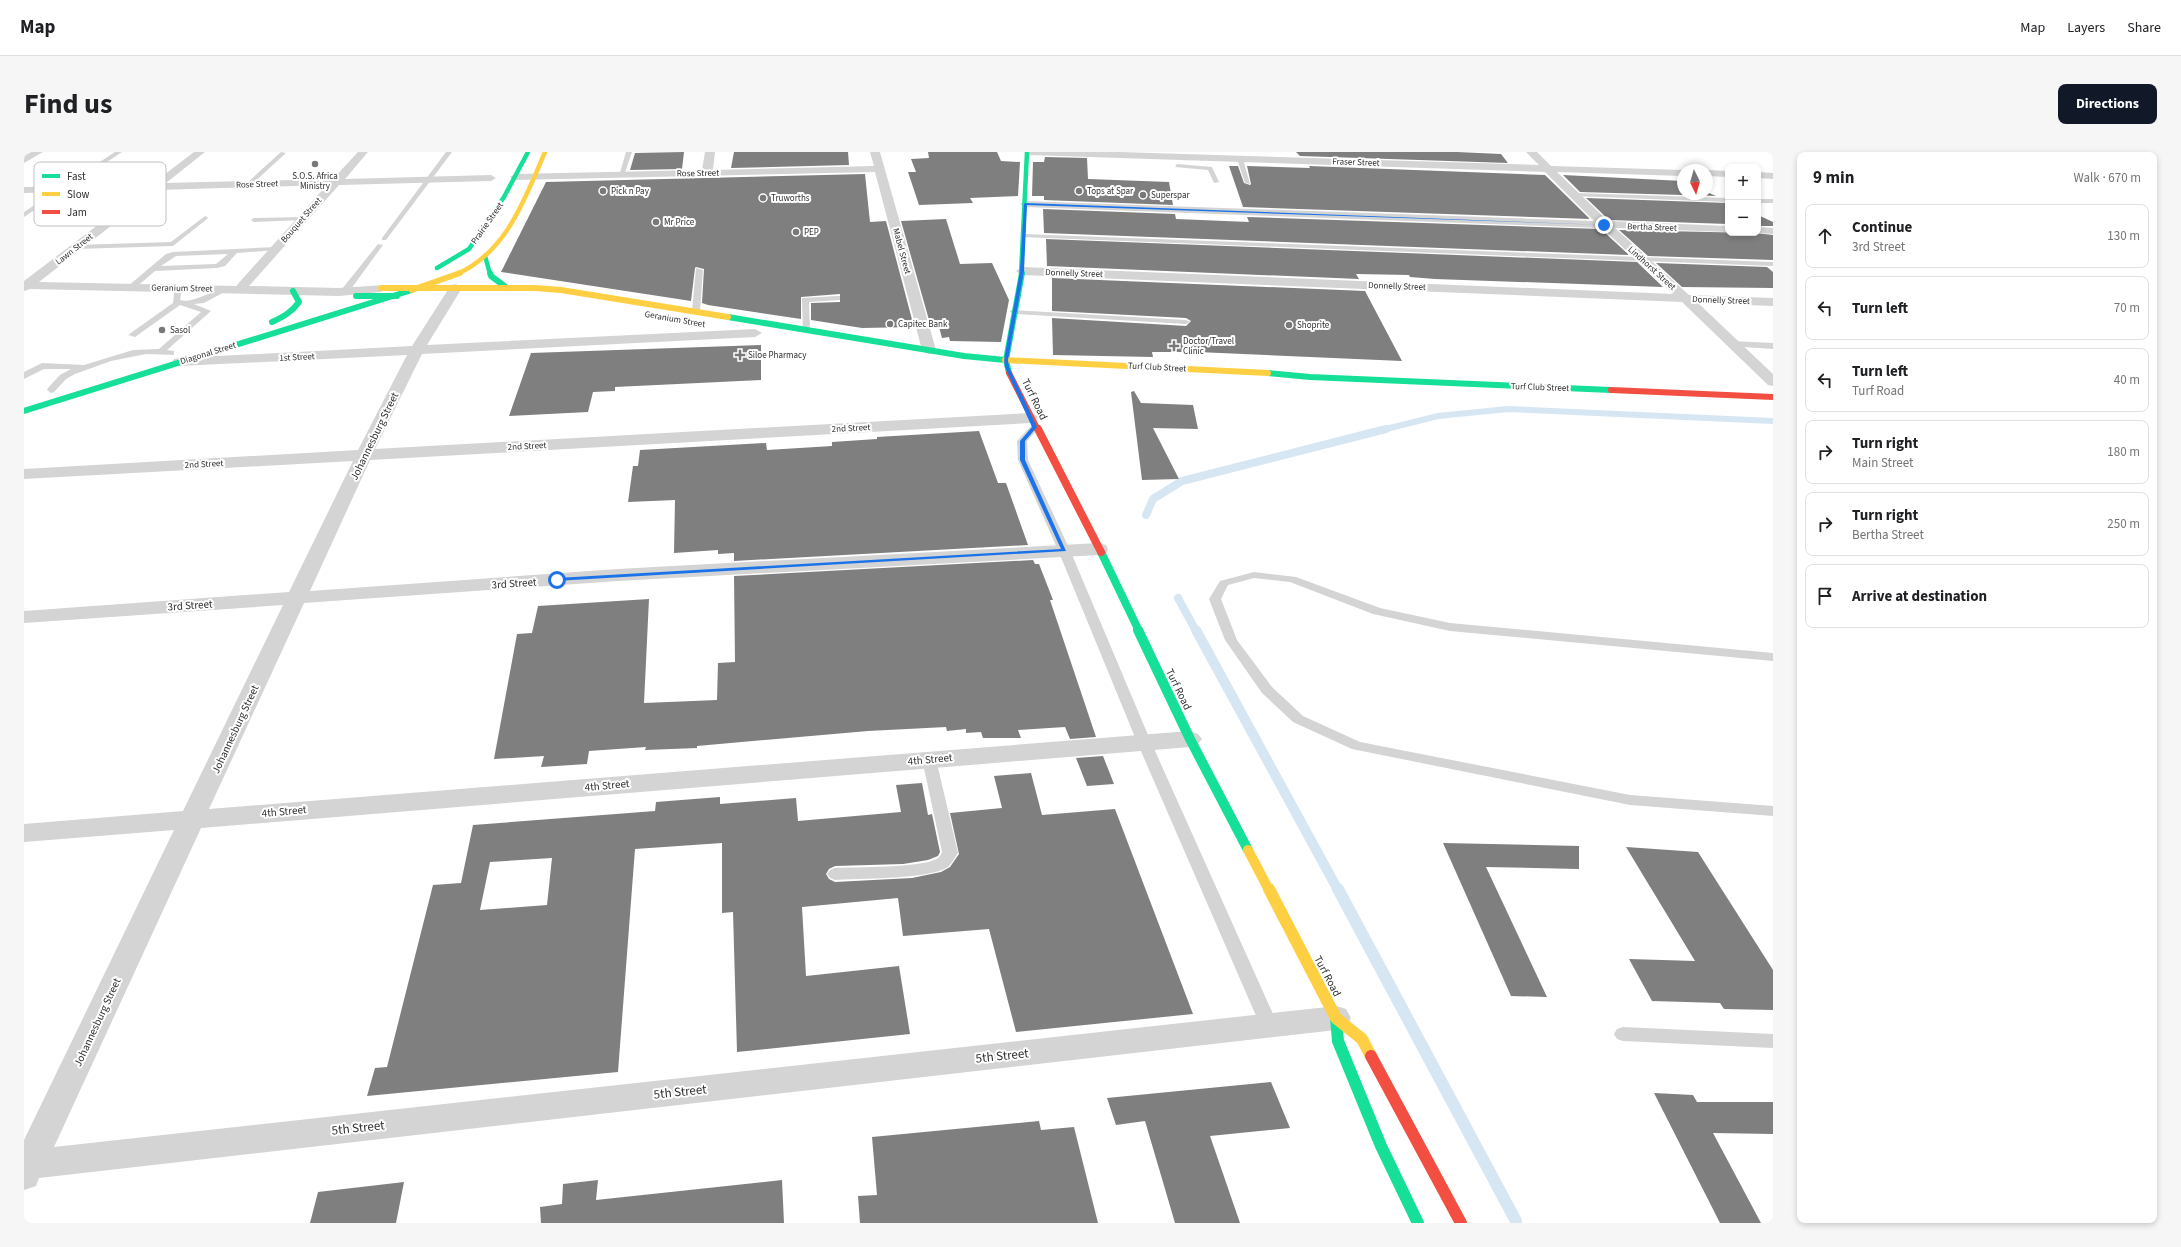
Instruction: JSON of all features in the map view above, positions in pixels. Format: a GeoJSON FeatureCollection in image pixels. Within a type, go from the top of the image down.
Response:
{"type":"FeatureCollection","features":[{"type":"Feature","properties":{"kind":"main road","name":"Prairie Street"},"geometry":{"type":"LineString","coordinates":[[431,271],[449,263],[469,249],[516,177],[528,152]]}},
{"type":"Feature","properties":{"kind":"main road","name":"Prairie Street"},"geometry":{"type":"LineString","coordinates":[[392,296],[454,275],[476,264],[486,256],[500,238],[534,177],[545,152]]}},
{"type":"Feature","properties":{"kind":"main road"},"geometry":{"type":"LineString","coordinates":[[1007,368],[1014,312],[1022,271],[1028,152]]}},
{"type":"Feature","properties":{"kind":"main road"},"geometry":{"type":"LineString","coordinates":[[486,256],[487,271],[490,276],[493,280],[507,288]]}},
{"type":"Feature","properties":{"kind":"main road"},"geometry":{"type":"LineString","coordinates":[[381,288],[409,279]]}},
{"type":"Feature","properties":{"kind":"main road","name":"Geranium Street"},"geometry":{"type":"LineString","coordinates":[[381,288],[418,288],[550,299]]}},
{"type":"Feature","properties":{"kind":"main road","name":"Geranium Street"},"geometry":{"type":"LineString","coordinates":[[344,295],[392,296],[507,288],[561,290],[964,356],[1007,368]]}},
{"type":"Feature","properties":{"kind":"main road"},"geometry":{"type":"LineString","coordinates":[[293,291],[299,302],[297,306],[286,316],[269,324],[300,314]]}},
{"type":"Feature","properties":{"kind":"main road","name":"Diagonal Street"},"geometry":{"type":"LineString","coordinates":[[24,411],[176,356],[392,296]]}},
{"type":"Feature","properties":{"kind":"main road","name":"Geranium Street"},"geometry":{"type":"LineString","coordinates":[[713,326],[758,333]]}},
{"type":"Feature","properties":{"kind":"main road","name":"Diagonal Street"},"geometry":{"type":"LineString","coordinates":[[148,360],[176,356]]}},
{"type":"Feature","properties":{"kind":"main road","name":"Turf Club Street"},"geometry":{"type":"LineString","coordinates":[[1007,368],[1276,373],[1307,377],[1773,397]]}},
{"type":"Feature","properties":{"kind":"main road","name":"Turf Road"},"geometry":{"type":"LineString","coordinates":[[1007,368],[1033,422],[1099,549],[1190,739],[1336,1018],[1362,1040],[1419,1142],[1461,1223]]}},
{"type":"Feature","properties":{"kind":"main road","name":"Turf Club Street"},"geometry":{"type":"LineString","coordinates":[[1062,372],[1283,379],[1307,377]]}},
{"type":"Feature","properties":{"kind":"main road"},"geometry":{"type":"LineString","coordinates":[[48,391],[74,383]]}},
{"type":"Feature","properties":{"kind":"main road","name":"Turf Road"},"geometry":{"type":"LineString","coordinates":[[1336,1018],[1338,1041],[1418,1223]]}},
{"type":"Feature","properties":{"kind":"main road"},"geometry":{"type":"LineString","coordinates":[[1404,1144],[1419,1142]]}},
{"type":"Feature","properties":{"kind":"street"},"geometry":{"type":"LineString","coordinates":[[24,160],[38,152]]}},
{"type":"Feature","properties":{"kind":"street","name":"Lawn Street"},"geometry":{"type":"LineString","coordinates":[[166,177],[200,152]]}},
{"type":"Feature","properties":{"kind":"street","name":"Bouquet Street"},"geometry":{"type":"LineString","coordinates":[[240,289],[334,182],[363,152]]}},
{"type":"Feature","properties":{"kind":"street"},"geometry":{"type":"LineString","coordinates":[[707,173],[710,152]]}},
{"type":"Feature","properties":{"kind":"street","name":"Mabel Street"},"geometry":{"type":"LineString","coordinates":[[875,152],[929,350]]}},
{"type":"Feature","properties":{"kind":"street","name":"Fraser Street"},"geometry":{"type":"LineString","coordinates":[[1028,152],[1677,173]]}},
{"type":"Feature","properties":{"kind":"street","name":"Lindhorst Street"},"geometry":{"type":"LineString","coordinates":[[1531,152],[1549,168],[1604,225],[1685,298],[1773,382]]}},
{"type":"Feature","properties":{"kind":"street","name":"Rose Street"},"geometry":{"type":"LineString","coordinates":[[516,177],[880,169]]}},
{"type":"Feature","properties":{"kind":"street"},"geometry":{"type":"LineString","coordinates":[[1713,173],[1725,174]]}},
{"type":"Feature","properties":{"kind":"street"},"geometry":{"type":"LineString","coordinates":[[1761,175],[1773,176]]}},
{"type":"Feature","properties":{"kind":"street","name":"Rose Street"},"geometry":{"type":"LineString","coordinates":[[166,187],[491,178]]}},
{"type":"Feature","properties":{"kind":"street","name":"Rose Street"},"geometry":{"type":"LineString","coordinates":[[24,190],[34,190]]}},
{"type":"Feature","properties":{"kind":"street","name":"Bertha Street"},"geometry":{"type":"LineString","coordinates":[[1025,204],[1725,229]]}},
{"type":"Feature","properties":{"kind":"street","name":"Lawn Street"},"geometry":{"type":"LineString","coordinates":[[25,286],[103,226]]}},
{"type":"Feature","properties":{"kind":"street"},"geometry":{"type":"LineString","coordinates":[[1761,230],[1773,231]]}},
{"type":"Feature","properties":{"kind":"street","name":"Donnelly Street"},"geometry":{"type":"LineString","coordinates":[[1022,271],[1773,302]]}},
{"type":"Feature","properties":{"kind":"street","name":"Geranium Street"},"geometry":{"type":"LineString","coordinates":[[25,286],[240,289],[344,295],[381,288]]}},
{"type":"Feature","properties":{"kind":"street","name":"Johannesburg Street"},"geometry":{"type":"LineString","coordinates":[[26,1168],[364,455],[416,351],[453,292]]}},
{"type":"Feature","properties":{"kind":"street","name":"1st Street"},"geometry":{"type":"LineString","coordinates":[[176,356],[416,351],[758,333]]}},
{"type":"Feature","properties":{"kind":"street","name":"2nd Street"},"geometry":{"type":"LineString","coordinates":[[24,474],[364,455],[1033,422]]}},
{"type":"Feature","properties":{"kind":"street","name":"3rd Street"},"geometry":{"type":"LineString","coordinates":[[24,617],[618,575],[1099,549]]}},
{"type":"Feature","properties":{"kind":"street","name":"4th Street"},"geometry":{"type":"LineString","coordinates":[[24,833],[193,818],[1190,739]]}},
{"type":"Feature","properties":{"kind":"street","name":"5th Street"},"geometry":{"type":"LineString","coordinates":[[26,1168],[1336,1018]]}},
{"type":"Feature","properties":{"kind":"lane"},"geometry":{"type":"LineString","coordinates":[[104,162],[119,152]]}},
{"type":"Feature","properties":{"kind":"lane"},"geometry":{"type":"LineString","coordinates":[[344,295],[449,152]]}},
{"type":"Feature","properties":{"kind":"lane"},"geometry":{"type":"LineString","coordinates":[[621,175],[628,152]]}},
{"type":"Feature","properties":{"kind":"lane"},"geometry":{"type":"LineString","coordinates":[[249,184],[283,153]]}},
{"type":"Feature","properties":{"kind":"lane"},"geometry":{"type":"LineString","coordinates":[[1240,158],[1248,183]]}},
{"type":"Feature","properties":{"kind":"lane"},"geometry":{"type":"LineString","coordinates":[[1177,166],[1210,168],[1216,182]]}},
{"type":"Feature","properties":{"kind":"lane"},"geometry":{"type":"LineString","coordinates":[[1575,195],[1725,200]]}},
{"type":"Feature","properties":{"kind":"lane"},"geometry":{"type":"LineString","coordinates":[[1761,201],[1773,201]]}},
{"type":"Feature","properties":{"kind":"lane"},"geometry":{"type":"LineString","coordinates":[[24,215],[34,208]]}},
{"type":"Feature","properties":{"kind":"lane"},"geometry":{"type":"LineString","coordinates":[[76,247],[174,244],[205,218]]}},
{"type":"Feature","properties":{"kind":"lane"},"geometry":{"type":"LineString","coordinates":[[254,220],[302,218]]}},
{"type":"Feature","properties":{"kind":"lane"},"geometry":{"type":"LineString","coordinates":[[1023,236],[1773,264]]}},
{"type":"Feature","properties":{"kind":"lane"},"geometry":{"type":"LineString","coordinates":[[131,287],[154,268],[176,254],[276,249]]}},
{"type":"Feature","properties":{"kind":"lane"},"geometry":{"type":"LineString","coordinates":[[154,268],[217,266],[222,264],[236,250]]}},
{"type":"Feature","properties":{"kind":"lane"},"geometry":{"type":"LineString","coordinates":[[696,311],[699,270]]}},
{"type":"Feature","properties":{"kind":"lane"},"geometry":{"type":"LineString","coordinates":[[161,351],[207,311],[182,303],[175,299],[178,288]]}},
{"type":"Feature","properties":{"kind":"lane"},"geometry":{"type":"LineString","coordinates":[[132,334],[182,303],[201,301],[226,289]]}},
{"type":"Feature","properties":{"kind":"lane"},"geometry":{"type":"LineString","coordinates":[[806,330],[805,300],[837,298]]}},
{"type":"Feature","properties":{"kind":"lane"},"geometry":{"type":"LineString","coordinates":[[1014,312],[1186,322]]}},
{"type":"Feature","properties":{"kind":"lane"},"geometry":{"type":"LineString","coordinates":[[1732,344],[1773,346]]}},
{"type":"Feature","properties":{"kind":"lane"},"geometry":{"type":"LineString","coordinates":[[48,391],[68,374],[132,353],[161,351],[176,356]]}},
{"type":"Feature","properties":{"kind":"lane"},"geometry":{"type":"LineString","coordinates":[[24,376],[42,366],[86,367]]}},
{"type":"Feature","properties":{"kind":"lane"},"geometry":{"type":"LineString","coordinates":[[1033,422],[1022,441],[1023,460],[1064,550],[1144,742],[1270,1025]]}},
{"type":"Feature","properties":{"kind":"lane"},"geometry":{"type":"LineString","coordinates":[[1773,657],[1582,638],[1450,627],[1377,611],[1292,579],[1254,575],[1224,583],[1215,599],[1231,640],[1267,690],[1298,719],[1357,746],[1630,800],[1773,811]]}},
{"type":"Feature","properties":{"kind":"lane"},"geometry":{"type":"LineString","coordinates":[[835,874],[915,869],[933,866],[944,862],[950,853],[929,759]]}},
{"type":"Feature","properties":{"kind":"lane"},"geometry":{"type":"LineString","coordinates":[[1623,1034],[1773,1041]]}},
{"type":"Feature","properties":{"kind":"building"},"geometry":{"type":"Polygon","coordinates":[[[684,152],[682,169],[630,170],[635,153],[684,152]]]}},
{"type":"Feature","properties":{"kind":"building"},"geometry":{"type":"Polygon","coordinates":[[[734,152],[848,152],[849,165],[731,168],[734,152]]]}},
{"type":"Feature","properties":{"kind":"building"},"geometry":{"type":"Polygon","coordinates":[[[928,152],[997,152],[1001,161],[1020,162],[1018,196],[970,198],[973,203],[919,205],[908,172],[916,172],[911,159],[929,158],[928,152]]]}},
{"type":"Feature","properties":{"kind":"building"},"geometry":{"type":"Polygon","coordinates":[[[1296,152],[1457,152],[1501,154],[1508,163],[1300,156],[1296,152]]]}},
{"type":"Feature","properties":{"kind":"building"},"geometry":{"type":"Polygon","coordinates":[[[1045,157],[1087,158],[1088,179],[1169,182],[1173,205],[1044,200],[1044,196],[1032,196],[1033,162],[1044,162],[1045,157]]]}},
{"type":"Feature","properties":{"kind":"building"},"geometry":{"type":"Polygon","coordinates":[[[1229,166],[1238,166],[1244,183],[1250,185],[1247,166],[1310,168],[1309,166],[1545,175],[1590,219],[1243,207],[1229,166]]]}},
{"type":"Feature","properties":{"kind":"building"},"geometry":{"type":"Polygon","coordinates":[[[865,174],[870,222],[886,221],[914,327],[862,328],[811,320],[811,303],[840,302],[840,294],[801,297],[801,319],[708,305],[702,303],[704,269],[696,267],[691,301],[501,272],[546,182],[865,174]]]}},
{"type":"Feature","properties":{"kind":"building"},"geometry":{"type":"Polygon","coordinates":[[[1563,175],[1677,181],[1677,195],[1580,192],[1563,175]]]}},
{"type":"Feature","properties":{"kind":"building"},"geometry":{"type":"Polygon","coordinates":[[[1586,198],[1725,203],[1725,224],[1609,220],[1586,198]]]}},
{"type":"Feature","properties":{"kind":"building"},"geometry":{"type":"Polygon","coordinates":[[[1043,209],[1175,214],[1176,219],[1249,222],[1247,217],[1601,229],[1629,255],[1044,233],[1043,209]]]}},
{"type":"Feature","properties":{"kind":"building"},"geometry":{"type":"Polygon","coordinates":[[[1761,216],[1773,222],[1773,226],[1761,226],[1761,216]]]}},
{"type":"Feature","properties":{"kind":"building"},"geometry":{"type":"Polygon","coordinates":[[[946,219],[960,264],[992,263],[1009,300],[1001,342],[950,341],[949,337],[942,338],[939,327],[931,327],[901,221],[946,219]]]}},
{"type":"Feature","properties":{"kind":"building"},"geometry":{"type":"Polygon","coordinates":[[[1619,230],[1725,232],[1725,236],[1761,236],[1761,234],[1773,235],[1773,260],[1648,256],[1619,230]]]}},
{"type":"Feature","properties":{"kind":"building"},"geometry":{"type":"Polygon","coordinates":[[[1046,239],[1637,262],[1663,287],[1435,279],[1410,277],[1409,275],[1356,274],[1359,279],[1047,266],[1046,239]]]}},
{"type":"Feature","properties":{"kind":"building"},"geometry":{"type":"Polygon","coordinates":[[[1656,263],[1767,267],[1773,272],[1773,288],[1682,287],[1656,263]]]}},
{"type":"Feature","properties":{"kind":"building"},"geometry":{"type":"Polygon","coordinates":[[[1052,278],[1365,291],[1402,361],[1197,352],[1152,352],[1153,357],[1053,355],[1052,318],[1186,326],[1191,321],[1186,318],[1052,311],[1052,278]]]}},
{"type":"Feature","properties":{"kind":"building"},"geometry":{"type":"Polygon","coordinates":[[[761,345],[761,380],[615,387],[615,391],[593,392],[588,412],[509,416],[531,353],[761,345]]]}},
{"type":"Feature","properties":{"kind":"building"},"geometry":{"type":"Polygon","coordinates":[[[1134,391],[1141,403],[1193,405],[1198,429],[1153,428],[1179,479],[1142,480],[1131,392],[1134,391]]]}},
{"type":"Feature","properties":{"kind":"building"},"geometry":{"type":"Polygon","coordinates":[[[979,431],[998,483],[1006,483],[1028,545],[734,561],[734,553],[718,554],[718,550],[674,553],[675,500],[628,502],[633,466],[638,466],[640,450],[766,443],[767,450],[832,446],[832,442],[877,439],[877,437],[979,431]]]}},
{"type":"Feature","properties":{"kind":"building"},"geometry":{"type":"Polygon","coordinates":[[[1033,560],[1035,564],[1039,564],[1053,600],[1050,600],[1096,737],[1070,739],[1065,727],[1018,730],[1021,738],[983,738],[981,732],[966,733],[966,729],[947,731],[946,727],[868,731],[697,746],[697,748],[645,750],[646,747],[589,751],[587,764],[541,767],[544,756],[494,759],[517,634],[532,633],[538,606],[649,599],[644,703],[717,700],[718,663],[735,662],[734,576],[1033,560]]]}},
{"type":"Feature","properties":{"kind":"building"},"geometry":{"type":"Polygon","coordinates":[[[1103,756],[1114,784],[1087,786],[1076,758],[1103,756]]]}},
{"type":"Feature","properties":{"kind":"building"},"geometry":{"type":"Polygon","coordinates":[[[1031,773],[1042,815],[1115,809],[1193,1014],[1016,1032],[989,929],[903,936],[898,898],[802,907],[806,976],[899,966],[910,1034],[737,1052],[733,912],[722,913],[722,843],[635,849],[618,1072],[367,1096],[375,1068],[387,1067],[433,885],[461,883],[473,825],[655,811],[656,802],[720,797],[720,804],[796,798],[798,821],[901,812],[896,785],[922,783],[928,815],[932,814],[940,852],[938,856],[928,860],[903,864],[835,866],[829,869],[826,874],[829,879],[835,882],[912,878],[941,872],[950,867],[959,854],[950,813],[1002,808],[994,776],[1031,773]],[[552,858],[490,862],[480,910],[547,905],[552,858]]]}},
{"type":"Feature","properties":{"kind":"building"},"geometry":{"type":"Polygon","coordinates":[[[1443,843],[1579,846],[1579,869],[1486,867],[1547,997],[1511,996],[1443,843]]]}},
{"type":"Feature","properties":{"kind":"building"},"geometry":{"type":"Polygon","coordinates":[[[1626,847],[1698,852],[1773,970],[1773,1010],[1724,1009],[1720,1003],[1652,1001],[1629,959],[1695,961],[1626,847]]]}},
{"type":"Feature","properties":{"kind":"building"},"geometry":{"type":"Polygon","coordinates":[[[1271,1082],[1290,1128],[1210,1136],[1240,1223],[1175,1223],[1145,1121],[1116,1125],[1107,1098],[1271,1082]]]}},
{"type":"Feature","properties":{"kind":"building"},"geometry":{"type":"Polygon","coordinates":[[[1654,1093],[1693,1095],[1697,1102],[1773,1102],[1773,1134],[1713,1133],[1761,1223],[1720,1223],[1654,1093]]]}},
{"type":"Feature","properties":{"kind":"building"},"geometry":{"type":"Polygon","coordinates":[[[1039,1121],[1041,1130],[1074,1127],[1098,1223],[860,1223],[858,1196],[877,1195],[872,1137],[1039,1121]]]}},
{"type":"Feature","properties":{"kind":"building"},"geometry":{"type":"Polygon","coordinates":[[[598,1180],[596,1200],[782,1180],[784,1223],[541,1223],[540,1207],[562,1204],[563,1184],[598,1180]]]}},
{"type":"Feature","properties":{"kind":"building"},"geometry":{"type":"Polygon","coordinates":[[[404,1182],[396,1223],[310,1223],[318,1192],[404,1182]]]}},
{"type":"Feature","properties":{"kind":"waterway"},"geometry":{"type":"LineString","coordinates":[[1386,429],[1438,416],[1508,409],[1773,421]]}},
{"type":"Feature","properties":{"kind":"waterway"},"geometry":{"type":"LineString","coordinates":[[1146,515],[1153,499],[1182,481],[1386,429]]}},
{"type":"Feature","properties":{"kind":"waterway"},"geometry":{"type":"LineString","coordinates":[[1382,430],[1386,429]]}},
{"type":"Feature","properties":{"kind":"waterway"},"geometry":{"type":"LineString","coordinates":[[1178,598],[1196,631]]}},
{"type":"Feature","properties":{"kind":"waterway"},"geometry":{"type":"LineString","coordinates":[[1196,630],[1338,890]]}},
{"type":"Feature","properties":{"kind":"waterway"},"geometry":{"type":"LineString","coordinates":[[1338,889],[1516,1221]]}},
{"type":"Feature","properties":{"kind":"traffic: fast"},"geometry":{"type":"LineString","coordinates":[[437,268],[469,249],[504,197],[528,152]]}},
{"type":"Feature","properties":{"kind":"traffic: fast"},"geometry":{"type":"LineString","coordinates":[[1009,373],[1006,360],[1022,271],[1027,152]]}},
{"type":"Feature","properties":{"kind":"traffic: fast"},"geometry":{"type":"LineString","coordinates":[[485,256],[491,276],[507,288]]}},
{"type":"Feature","properties":{"kind":"traffic: fast"},"geometry":{"type":"LineString","coordinates":[[24,411],[412,290]]}},
{"type":"Feature","properties":{"kind":"traffic: fast"},"geometry":{"type":"LineString","coordinates":[[272,322],[287,314],[297,306],[299,302],[293,291]]}},
{"type":"Feature","properties":{"kind":"traffic: fast"},"geometry":{"type":"LineString","coordinates":[[356,296],[397,296]]}},
{"type":"Feature","properties":{"kind":"traffic: fast"},"geometry":{"type":"LineString","coordinates":[[728,317],[964,356],[1005,360]]}},
{"type":"Feature","properties":{"kind":"traffic: fast"},"geometry":{"type":"LineString","coordinates":[[1268,373],[1310,377],[1611,390]]}},
{"type":"Feature","properties":{"kind":"traffic: fast"},"geometry":{"type":"LineString","coordinates":[[1101,552],[1190,739],[1248,850]]}},
{"type":"Feature","properties":{"kind":"traffic: fast"},"geometry":{"type":"LineString","coordinates":[[1336,1018],[1338,1041],[1381,1146],[1418,1223]]}},
{"type":"Feature","properties":{"kind":"traffic: slow"},"geometry":{"type":"LineString","coordinates":[[412,290],[462,272],[470,268],[489,253],[500,240],[518,212],[545,152]]}},
{"type":"Feature","properties":{"kind":"traffic: slow"},"geometry":{"type":"LineString","coordinates":[[381,288],[535,288],[561,290],[728,317]]}},
{"type":"Feature","properties":{"kind":"traffic: slow"},"geometry":{"type":"LineString","coordinates":[[1005,360],[1268,373]]}},
{"type":"Feature","properties":{"kind":"traffic: slow"},"geometry":{"type":"LineString","coordinates":[[1248,850],[1336,1018],[1362,1039],[1371,1056]]}},
{"type":"Feature","properties":{"kind":"traffic: jam"},"geometry":{"type":"LineString","coordinates":[[1009,373],[1101,552]]}},
{"type":"Feature","properties":{"kind":"traffic: jam"},"geometry":{"type":"LineString","coordinates":[[1611,390],[1773,397]]}},
{"type":"Feature","properties":{"kind":"traffic: jam"},"geometry":{"type":"LineString","coordinates":[[1371,1056],[1461,1223]]}},
{"type":"Feature","properties":{"kind":"place","name":"S.O.S. Africa Ministry"},"geometry":{"type":"Point","coordinates":[315,164]}},
{"type":"Feature","properties":{"kind":"place","name":"Pick n Pay"},"geometry":{"type":"Point","coordinates":[603,191]}},
{"type":"Feature","properties":{"kind":"place","name":"Tops at Spar"},"geometry":{"type":"Point","coordinates":[1079,191]}},
{"type":"Feature","properties":{"kind":"place","name":"Superspar"},"geometry":{"type":"Point","coordinates":[1143,195]}},
{"type":"Feature","properties":{"kind":"place","name":"Truworths"},"geometry":{"type":"Point","coordinates":[763,198]}},
{"type":"Feature","properties":{"kind":"place","name":"Mr Price"},"geometry":{"type":"Point","coordinates":[656,222]}},
{"type":"Feature","properties":{"kind":"place","name":"PEP"},"geometry":{"type":"Point","coordinates":[796,232]}},
{"type":"Feature","properties":{"kind":"place","name":"Capitec Bank"},"geometry":{"type":"Point","coordinates":[890,324]}},
{"type":"Feature","properties":{"kind":"place","name":"Shoprite"},"geometry":{"type":"Point","coordinates":[1289,325]}},
{"type":"Feature","properties":{"kind":"place","name":"Sasol"},"geometry":{"type":"Point","coordinates":[162,330]}},
{"type":"Feature","properties":{"kind":"place","name":"Doctor/Travel Clinic"},"geometry":{"type":"Point","coordinates":[1174,346]}},
{"type":"Feature","properties":{"kind":"place","name":"Siloe Pharmacy"},"geometry":{"type":"Point","coordinates":[740,355]}},
{"type":"Feature","properties":{"kind":"route"},"geometry":{"type":"LineString","coordinates":[[557,580],[618,575],[1064,550],[1023,460],[1022,441],[1026,434],[1035,427],[1008,371],[1006,360],[1022,271],[1025,204],[1604,225]]}}]}
